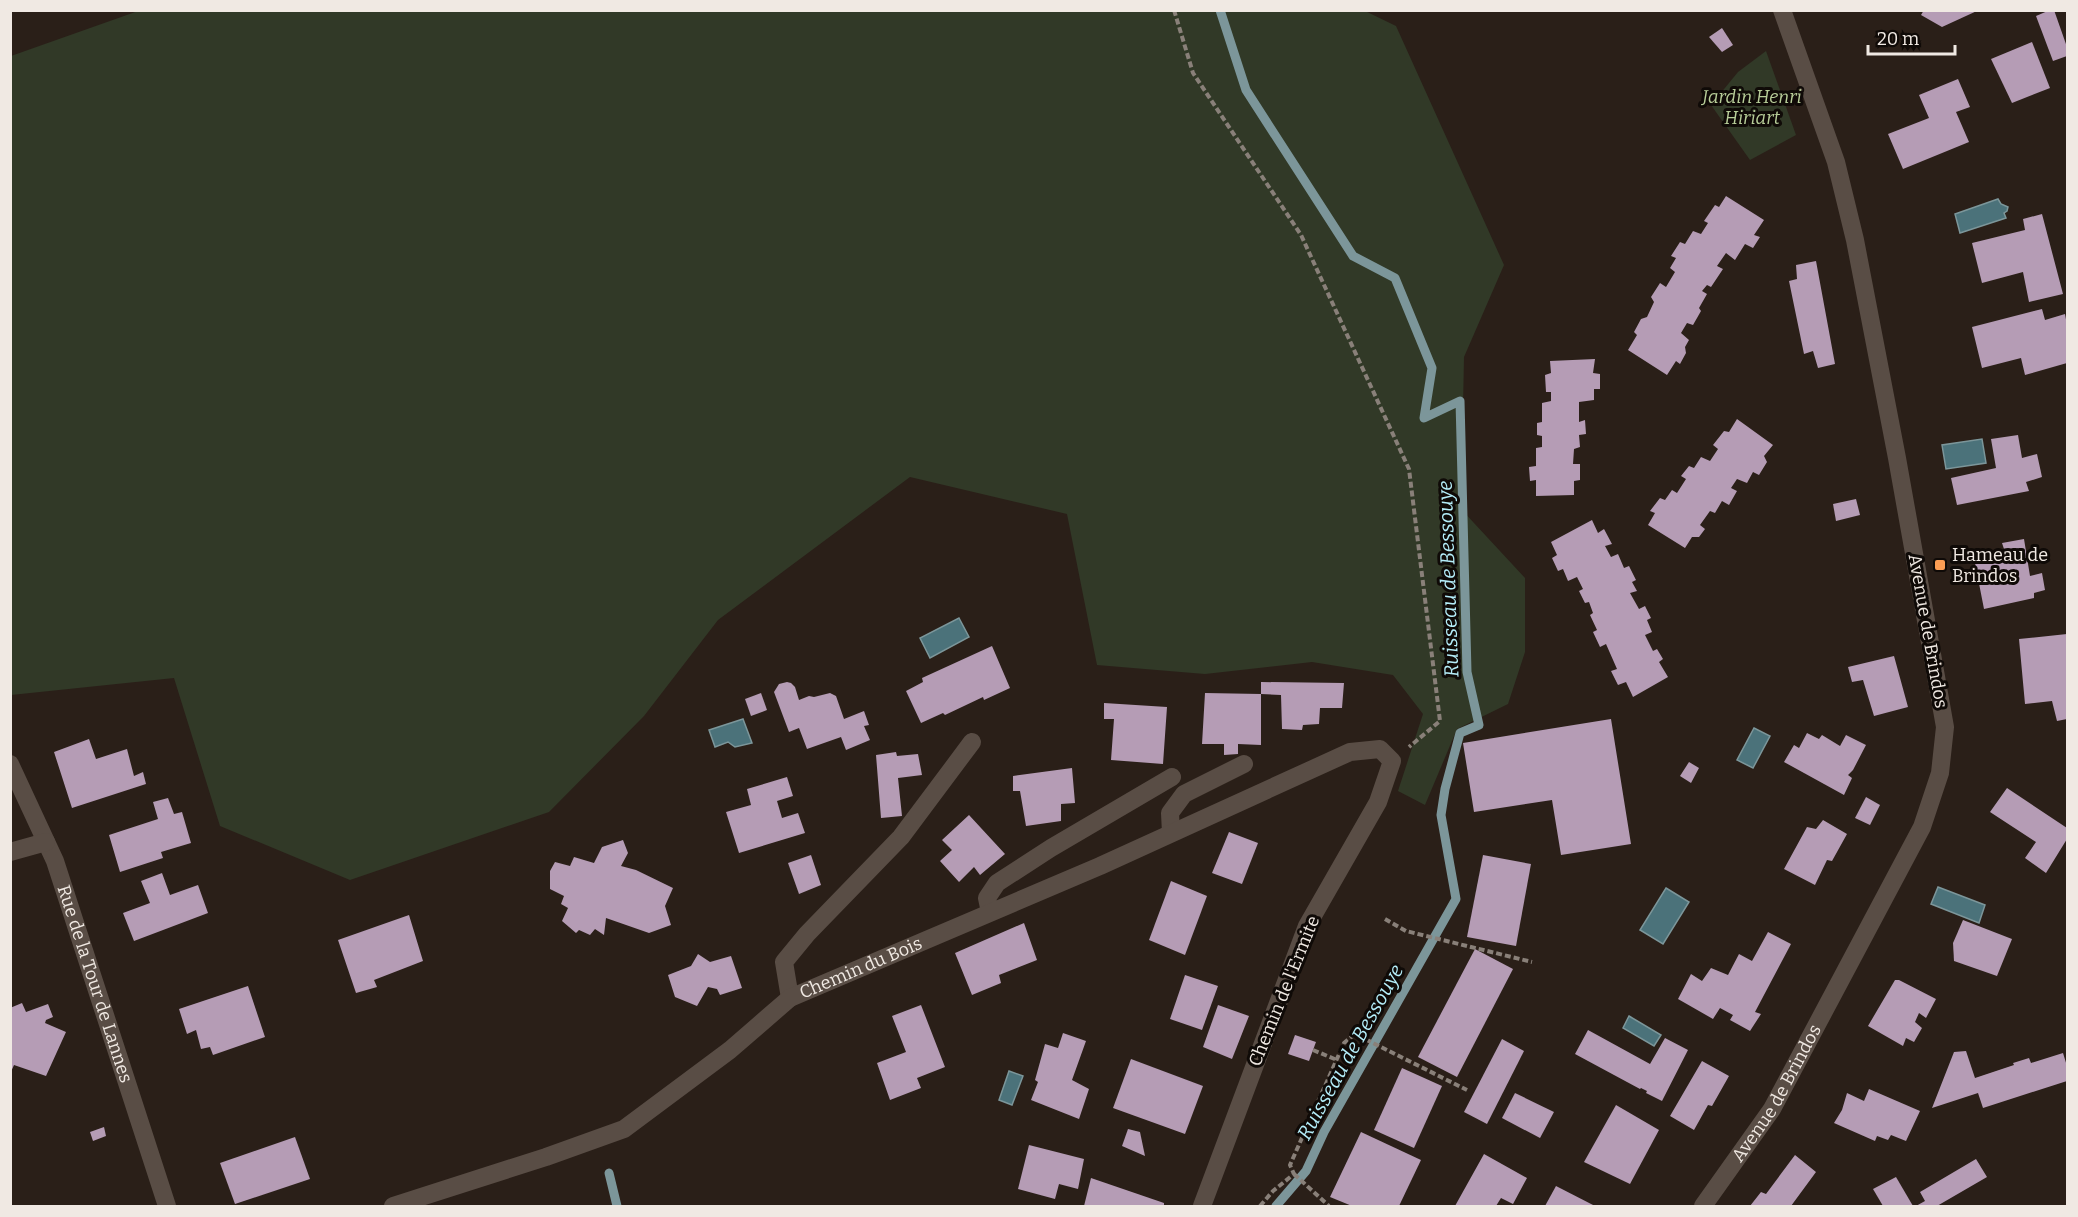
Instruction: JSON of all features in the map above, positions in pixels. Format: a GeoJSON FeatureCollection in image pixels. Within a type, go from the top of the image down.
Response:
{"type":"FeatureCollection","features":[{"type":"Feature","properties":{"kind":"street","name":"Avenue de Brindos"},"geometry":{"type":"LineString","coordinates":[[1703,1206],[1772,1109],[1922,827],[1940,773],[1945,727],[1855,240],[1836,162],[1782,10]]}},
{"type":"Feature","properties":{"kind":"street"},"geometry":{"type":"LineString","coordinates":[[790,998],[783,962],[901,837],[972,742]]}},
{"type":"Feature","properties":{"kind":"street","name":"Chemin du Bois"},"geometry":{"type":"LineString","coordinates":[[393,1206],[546,1157],[624,1129],[730,1050],[790,998],[1171,833],[1350,752],[1380,749],[1392,761]]}},
{"type":"Feature","properties":{"kind":"street","name":"Chemin de l'Ermite"},"geometry":{"type":"LineString","coordinates":[[1202,1206],[1307,926],[1378,802],[1392,761]]}},
{"type":"Feature","properties":{"kind":"street","name":"Rue de la Tour de Lannes"},"geometry":{"type":"LineString","coordinates":[[10,764],[55,861],[166,1206]]}},
{"type":"Feature","properties":{"kind":"street"},"geometry":{"type":"LineString","coordinates":[[1171,833],[1170,813],[1185,794],[1244,764]]}},
{"type":"Feature","properties":{"kind":"street"},"geometry":{"type":"LineString","coordinates":[[990,912],[987,898],[998,883],[1051,848],[1172,777]]}},
{"type":"Feature","properties":{"kind":"street"},"geometry":{"type":"LineString","coordinates":[[10,852],[46,842]]}},
{"type":"Feature","properties":{"kind":"path"},"geometry":{"type":"LineString","coordinates":[[1174,10],[1193,73],[1301,235],[1409,469],[1440,721],[1392,761]]}},
{"type":"Feature","properties":{"kind":"path"},"geometry":{"type":"LineString","coordinates":[[1385,919],[1406,931],[1532,962]]}},
{"type":"Feature","properties":{"kind":"path"},"geometry":{"type":"LineString","coordinates":[[1327,1205],[1294,1174],[1290,1165],[1344,1043],[1355,1034],[1467,1090]]}},
{"type":"Feature","properties":{"kind":"path"},"geometry":{"type":"LineString","coordinates":[[1313,1050],[1337,1060]]}},
{"type":"Feature","properties":{"kind":"path"},"geometry":{"type":"LineString","coordinates":[[1260,1206],[1273,1191],[1294,1174]]}},
{"type":"Feature","properties":{"kind":"green space"},"geometry":{"type":"Polygon","coordinates":[[[141,10],[1363,10],[1396,26],[1504,265],[1464,357],[1461,509],[1525,578],[1525,652],[1508,704],[1457,729],[1425,805],[1398,791],[1423,714],[1393,675],[1312,662],[1205,674],[1097,665],[1067,514],[910,477],[718,620],[644,716],[549,812],[350,880],[220,826],[174,678],[11,695],[11,56],[141,10]]]}},
{"type":"Feature","properties":{"kind":"green space","name":"Jardin Henri Hiriart"},"geometry":{"type":"Polygon","coordinates":[[[1766,51],[1796,135],[1750,160],[1711,105],[1738,72],[1766,51]]]}},
{"type":"Feature","properties":{"kind":"water"},"geometry":{"type":"Polygon","coordinates":[[[1998,199],[2001,204],[2008,207],[2004,213],[2006,218],[1960,233],[1955,214],[1998,199]]]}},
{"type":"Feature","properties":{"kind":"water"},"geometry":{"type":"Polygon","coordinates":[[[1982,439],[1986,463],[1946,469],[1942,445],[1982,439]]]}},
{"type":"Feature","properties":{"kind":"water"},"geometry":{"type":"Polygon","coordinates":[[[959,618],[969,637],[930,658],[920,638],[959,618]]]}},
{"type":"Feature","properties":{"kind":"water"},"geometry":{"type":"Polygon","coordinates":[[[743,719],[752,743],[735,747],[728,742],[715,747],[709,730],[743,719]]]}},
{"type":"Feature","properties":{"kind":"water"},"geometry":{"type":"Polygon","coordinates":[[[1754,728],[1770,736],[1753,768],[1737,760],[1754,728]]]}},
{"type":"Feature","properties":{"kind":"water"},"geometry":{"type":"Polygon","coordinates":[[[1938,887],[1985,905],[1979,923],[1931,904],[1938,887]]]}},
{"type":"Feature","properties":{"kind":"water"},"geometry":{"type":"Polygon","coordinates":[[[1666,888],[1689,902],[1663,944],[1640,930],[1666,888]]]}},
{"type":"Feature","properties":{"kind":"water"},"geometry":{"type":"Polygon","coordinates":[[[1629,1016],[1661,1035],[1654,1046],[1623,1028],[1629,1016]]]}},
{"type":"Feature","properties":{"kind":"water"},"geometry":{"type":"Polygon","coordinates":[[[1009,1071],[1023,1076],[1012,1105],[999,1100],[1009,1071]]]}},
{"type":"Feature","properties":{"kind":"building"},"geometry":{"type":"Polygon","coordinates":[[[1924,10],[1979,10],[1942,27],[1921,15],[1924,10]]]}},
{"type":"Feature","properties":{"kind":"building"},"geometry":{"type":"Polygon","coordinates":[[[2054,10],[2067,47],[2067,56],[2053,61],[2036,16],[2054,10]]]}},
{"type":"Feature","properties":{"kind":"building"},"geometry":{"type":"Polygon","coordinates":[[[1722,28],[1733,45],[1722,52],[1709,37],[1722,28]]]}},
{"type":"Feature","properties":{"kind":"building"},"geometry":{"type":"Polygon","coordinates":[[[2032,42],[2050,88],[2012,103],[1991,59],[2032,42]]]}},
{"type":"Feature","properties":{"kind":"building"},"geometry":{"type":"Polygon","coordinates":[[[1958,79],[1970,107],[1956,112],[1969,142],[1903,169],[1888,134],[1929,118],[1919,95],[1958,79]]]}},
{"type":"Feature","properties":{"kind":"building"},"geometry":{"type":"Polygon","coordinates":[[[1726,196],[1764,220],[1754,235],[1760,237],[1753,248],[1745,244],[1735,260],[1726,253],[1717,266],[1723,269],[1711,287],[1707,285],[1702,291],[1707,294],[1699,308],[1701,311],[1693,325],[1687,323],[1681,333],[1689,340],[1685,347],[1686,353],[1680,364],[1676,361],[1667,375],[1628,350],[1637,335],[1634,332],[1641,319],[1647,317],[1654,302],[1651,297],[1660,283],[1666,287],[1675,272],[1670,268],[1676,258],[1671,256],[1680,242],[1685,244],[1693,231],[1701,234],[1708,223],[1704,221],[1715,205],[1719,207],[1726,196]]]}},
{"type":"Feature","properties":{"kind":"building"},"geometry":{"type":"Polygon","coordinates":[[[2042,214],[2063,294],[2029,302],[2023,272],[1982,283],[1972,243],[2025,230],[2023,219],[2042,214]]]}},
{"type":"Feature","properties":{"kind":"building"},"geometry":{"type":"Polygon","coordinates":[[[1816,261],[1835,364],[1818,368],[1813,351],[1804,354],[1789,281],[1797,279],[1796,265],[1816,261]]]}},
{"type":"Feature","properties":{"kind":"building"},"geometry":{"type":"Polygon","coordinates":[[[2042,309],[2045,320],[2065,314],[2067,363],[2025,375],[2021,358],[1982,368],[1972,327],[2042,309]]]}},
{"type":"Feature","properties":{"kind":"building"},"geometry":{"type":"Polygon","coordinates":[[[1595,359],[1593,373],[1600,374],[1600,389],[1594,389],[1594,400],[1579,402],[1579,422],[1585,420],[1586,434],[1579,435],[1580,447],[1574,449],[1573,464],[1580,464],[1580,480],[1574,481],[1574,495],[1536,496],[1536,480],[1530,481],[1529,467],[1536,466],[1536,448],[1542,447],[1542,436],[1537,435],[1537,423],[1542,422],[1542,403],[1551,401],[1551,392],[1546,392],[1545,375],[1551,373],[1550,361],[1595,359]]]}},
{"type":"Feature","properties":{"kind":"building"},"geometry":{"type":"Polygon","coordinates":[[[1737,419],[1773,445],[1764,456],[1767,462],[1759,475],[1753,472],[1747,483],[1737,479],[1731,488],[1737,491],[1729,505],[1722,501],[1715,513],[1710,511],[1700,525],[1705,529],[1699,537],[1692,537],[1685,548],[1648,525],[1655,513],[1650,511],[1660,498],[1665,500],[1672,490],[1677,493],[1686,479],[1681,476],[1689,466],[1694,468],[1701,457],[1710,461],[1718,449],[1713,445],[1724,431],[1729,432],[1737,419]]]}},
{"type":"Feature","properties":{"kind":"building"},"geometry":{"type":"Polygon","coordinates":[[[2018,435],[2022,458],[2037,454],[2042,477],[2026,482],[2029,491],[1957,505],[1951,478],[1996,468],[1991,439],[2018,435]]]}},
{"type":"Feature","properties":{"kind":"building"},"geometry":{"type":"Polygon","coordinates":[[[1856,499],[1860,515],[1836,521],[1833,504],[1856,499]]]}},
{"type":"Feature","properties":{"kind":"building"},"geometry":{"type":"Polygon","coordinates":[[[1592,520],[1598,533],[1604,529],[1612,544],[1605,546],[1611,557],[1618,554],[1624,568],[1629,566],[1636,580],[1632,582],[1637,591],[1630,593],[1639,609],[1645,606],[1651,618],[1647,620],[1652,632],[1645,635],[1653,651],[1657,649],[1663,659],[1659,662],[1668,677],[1633,697],[1626,682],[1618,685],[1611,671],[1617,669],[1606,644],[1600,647],[1593,632],[1597,630],[1590,615],[1593,613],[1589,602],[1585,603],[1579,591],[1583,589],[1577,577],[1568,581],[1563,569],[1558,571],[1552,558],[1557,555],[1551,542],[1592,520]]]}},
{"type":"Feature","properties":{"kind":"building"},"geometry":{"type":"Polygon","coordinates":[[[2024,539],[2030,576],[2042,573],[2045,590],[2034,593],[2034,598],[1984,609],[1974,558],[2005,552],[2002,543],[2024,539]]]}},
{"type":"Feature","properties":{"kind":"building"},"geometry":{"type":"Polygon","coordinates":[[[2067,634],[2067,719],[2057,721],[2052,701],[2025,704],[2019,639],[2067,634]]]}},
{"type":"Feature","properties":{"kind":"building"},"geometry":{"type":"Polygon","coordinates":[[[992,646],[1010,688],[921,723],[906,691],[923,682],[922,678],[992,646]]]}},
{"type":"Feature","properties":{"kind":"building"},"geometry":{"type":"Polygon","coordinates":[[[1894,656],[1908,707],[1874,716],[1863,680],[1852,682],[1848,667],[1894,656]]]}},
{"type":"Feature","properties":{"kind":"building"},"geometry":{"type":"Polygon","coordinates":[[[787,682],[795,687],[799,700],[830,693],[836,696],[844,719],[864,711],[869,725],[864,726],[870,740],[846,750],[841,737],[807,749],[799,728],[789,732],[774,692],[779,684],[787,682]]]}},
{"type":"Feature","properties":{"kind":"building"},"geometry":{"type":"Polygon","coordinates":[[[1261,682],[1344,683],[1342,708],[1320,708],[1319,724],[1303,725],[1302,730],[1282,729],[1281,695],[1261,694],[1261,682]]]}},
{"type":"Feature","properties":{"kind":"building"},"geometry":{"type":"Polygon","coordinates":[[[761,693],[767,710],[751,716],[745,699],[761,693]]]}},
{"type":"Feature","properties":{"kind":"building"},"geometry":{"type":"Polygon","coordinates":[[[1205,693],[1261,694],[1261,745],[1238,744],[1238,754],[1224,755],[1224,744],[1202,744],[1205,693]]]}},
{"type":"Feature","properties":{"kind":"building"},"geometry":{"type":"Polygon","coordinates":[[[1104,703],[1167,707],[1163,764],[1111,760],[1114,719],[1104,719],[1104,703]]]}},
{"type":"Feature","properties":{"kind":"building"},"geometry":{"type":"Polygon","coordinates":[[[1611,719],[1631,844],[1561,855],[1552,800],[1474,812],[1463,743],[1611,719]]]}},
{"type":"Feature","properties":{"kind":"building"},"geometry":{"type":"Polygon","coordinates":[[[1807,733],[1819,739],[1822,735],[1840,746],[1846,735],[1866,745],[1848,775],[1852,778],[1844,795],[1784,762],[1794,745],[1799,748],[1807,733]]]}},
{"type":"Feature","properties":{"kind":"building"},"geometry":{"type":"Polygon","coordinates":[[[89,739],[96,759],[127,749],[134,776],[143,772],[146,784],[72,808],[54,752],[89,739]]]}},
{"type":"Feature","properties":{"kind":"building"},"geometry":{"type":"Polygon","coordinates":[[[896,752],[897,756],[918,754],[922,775],[898,778],[902,816],[881,818],[876,755],[896,752]]]}},
{"type":"Feature","properties":{"kind":"building"},"geometry":{"type":"Polygon","coordinates":[[[1689,762],[1699,768],[1691,783],[1680,776],[1689,762]]]}},
{"type":"Feature","properties":{"kind":"building"},"geometry":{"type":"Polygon","coordinates":[[[1072,768],[1075,803],[1061,804],[1061,821],[1026,826],[1020,791],[1013,791],[1013,776],[1072,768]]]}},
{"type":"Feature","properties":{"kind":"building"},"geometry":{"type":"Polygon","coordinates":[[[787,777],[793,796],[777,801],[782,818],[798,813],[805,833],[739,853],[726,812],[751,805],[747,789],[787,777]]]}},
{"type":"Feature","properties":{"kind":"building"},"geometry":{"type":"Polygon","coordinates":[[[2007,788],[2067,828],[2067,839],[2046,873],[2025,858],[2036,842],[1990,812],[2007,788]]]}},
{"type":"Feature","properties":{"kind":"building"},"geometry":{"type":"Polygon","coordinates":[[[1866,797],[1880,805],[1870,825],[1855,818],[1866,797]]]}},
{"type":"Feature","properties":{"kind":"building"},"geometry":{"type":"Polygon","coordinates":[[[168,798],[174,814],[182,812],[191,843],[161,852],[163,858],[120,872],[109,835],[158,819],[153,802],[168,798]]]}},
{"type":"Feature","properties":{"kind":"building"},"geometry":{"type":"Polygon","coordinates":[[[969,815],[1005,854],[980,875],[974,867],[959,882],[940,861],[952,850],[942,840],[969,815]]]}},
{"type":"Feature","properties":{"kind":"building"},"geometry":{"type":"Polygon","coordinates":[[[1823,820],[1847,834],[1832,861],[1827,860],[1815,885],[1784,869],[1807,827],[1816,829],[1823,820]]]}},
{"type":"Feature","properties":{"kind":"building"},"geometry":{"type":"Polygon","coordinates":[[[1229,832],[1258,843],[1242,884],[1212,873],[1229,832]]]}},
{"type":"Feature","properties":{"kind":"building"},"geometry":{"type":"Polygon","coordinates":[[[623,840],[628,853],[621,866],[636,870],[673,888],[665,906],[671,925],[649,933],[606,918],[604,935],[595,929],[590,935],[579,930],[576,933],[562,921],[568,908],[561,904],[564,896],[550,889],[550,871],[555,862],[570,866],[574,857],[594,863],[602,847],[623,840]]]}},
{"type":"Feature","properties":{"kind":"building"},"geometry":{"type":"Polygon","coordinates":[[[811,855],[821,885],[799,894],[788,863],[811,855]]]}},
{"type":"Feature","properties":{"kind":"building"},"geometry":{"type":"Polygon","coordinates":[[[1483,855],[1531,864],[1516,946],[1467,937],[1483,855]]]}},
{"type":"Feature","properties":{"kind":"building"},"geometry":{"type":"Polygon","coordinates":[[[162,873],[170,895],[198,885],[208,913],[134,941],[123,913],[150,903],[141,881],[162,873]]]}},
{"type":"Feature","properties":{"kind":"building"},"geometry":{"type":"Polygon","coordinates":[[[1171,881],[1207,896],[1185,955],[1149,940],[1171,881]]]}},
{"type":"Feature","properties":{"kind":"building"},"geometry":{"type":"Polygon","coordinates":[[[409,915],[423,961],[374,980],[377,987],[356,993],[338,940],[409,915]]]}},
{"type":"Feature","properties":{"kind":"building"},"geometry":{"type":"Polygon","coordinates":[[[1963,920],[2012,939],[1997,976],[1954,961],[1953,943],[1963,920]]]}},
{"type":"Feature","properties":{"kind":"building"},"geometry":{"type":"Polygon","coordinates":[[[1024,923],[1037,960],[999,975],[1001,983],[972,995],[955,953],[1024,923]]]}},
{"type":"Feature","properties":{"kind":"building"},"geometry":{"type":"Polygon","coordinates":[[[1768,932],[1791,944],[1755,1012],[1761,1014],[1750,1031],[1730,1020],[1733,1015],[1720,1008],[1713,1019],[1678,999],[1691,974],[1702,981],[1711,968],[1728,975],[1739,954],[1752,961],[1768,932]]]}},
{"type":"Feature","properties":{"kind":"building"},"geometry":{"type":"Polygon","coordinates":[[[1475,949],[1513,969],[1457,1077],[1418,1057],[1475,949]]]}},
{"type":"Feature","properties":{"kind":"building"},"geometry":{"type":"Polygon","coordinates":[[[698,954],[710,962],[731,956],[742,988],[720,995],[717,989],[708,987],[697,1006],[675,997],[668,975],[691,966],[698,954]]]}},
{"type":"Feature","properties":{"kind":"building"},"geometry":{"type":"Polygon","coordinates":[[[1185,975],[1218,986],[1202,1030],[1170,1019],[1185,975]]]}},
{"type":"Feature","properties":{"kind":"building"},"geometry":{"type":"Polygon","coordinates":[[[1895,980],[1936,999],[1926,1018],[1919,1013],[1915,1022],[1922,1028],[1914,1042],[1906,1038],[1903,1046],[1868,1026],[1895,980]]]}},
{"type":"Feature","properties":{"kind":"building"},"geometry":{"type":"Polygon","coordinates":[[[248,986],[265,1037],[213,1055],[210,1047],[201,1049],[196,1030],[187,1034],[179,1009],[248,986]]]}},
{"type":"Feature","properties":{"kind":"building"},"geometry":{"type":"Polygon","coordinates":[[[22,1003],[26,1012],[48,1004],[53,1017],[45,1023],[66,1032],[46,1076],[14,1065],[10,1074],[10,1008],[22,1003]]]}},
{"type":"Feature","properties":{"kind":"building"},"geometry":{"type":"Polygon","coordinates":[[[921,1005],[945,1067],[917,1078],[921,1088],[890,1100],[877,1063],[906,1052],[892,1016],[921,1005]]]}},
{"type":"Feature","properties":{"kind":"building"},"geometry":{"type":"Polygon","coordinates":[[[1218,1005],[1249,1016],[1232,1059],[1203,1047],[1218,1005]]]}},
{"type":"Feature","properties":{"kind":"building"},"geometry":{"type":"Polygon","coordinates":[[[1588,1030],[1650,1064],[1665,1038],[1688,1050],[1662,1101],[1575,1054],[1588,1030]]]}},
{"type":"Feature","properties":{"kind":"building"},"geometry":{"type":"Polygon","coordinates":[[[1063,1033],[1086,1041],[1072,1080],[1089,1089],[1079,1119],[1031,1100],[1038,1082],[1035,1080],[1045,1044],[1058,1048],[1063,1033]]]}},
{"type":"Feature","properties":{"kind":"building"},"geometry":{"type":"Polygon","coordinates":[[[1295,1035],[1316,1042],[1309,1061],[1288,1054],[1295,1035]]]}},
{"type":"Feature","properties":{"kind":"building"},"geometry":{"type":"Polygon","coordinates":[[[1502,1039],[1524,1051],[1487,1124],[1464,1112],[1502,1039]]]}},
{"type":"Feature","properties":{"kind":"building"},"geometry":{"type":"Polygon","coordinates":[[[1966,1051],[1975,1078],[2029,1058],[2031,1063],[2063,1053],[2067,1066],[2067,1081],[1983,1108],[1978,1093],[1932,1108],[1954,1052],[1966,1051]]]}},
{"type":"Feature","properties":{"kind":"building"},"geometry":{"type":"Polygon","coordinates":[[[1131,1059],[1203,1086],[1185,1134],[1113,1108],[1131,1059]]]}},
{"type":"Feature","properties":{"kind":"building"},"geometry":{"type":"Polygon","coordinates":[[[1702,1061],[1729,1076],[1712,1106],[1708,1105],[1694,1130],[1670,1116],[1702,1061]]]}},
{"type":"Feature","properties":{"kind":"building"},"geometry":{"type":"Polygon","coordinates":[[[1402,1068],[1442,1086],[1414,1148],[1374,1130],[1402,1068]]]}},
{"type":"Feature","properties":{"kind":"building"},"geometry":{"type":"Polygon","coordinates":[[[1869,1089],[1920,1111],[1906,1141],[1891,1135],[1888,1140],[1877,1136],[1875,1141],[1834,1123],[1842,1110],[1847,1093],[1864,1101],[1869,1089]]]}},
{"type":"Feature","properties":{"kind":"building"},"geometry":{"type":"Polygon","coordinates":[[[1515,1093],[1554,1112],[1540,1138],[1502,1118],[1515,1093]]]}},
{"type":"Feature","properties":{"kind":"building"},"geometry":{"type":"Polygon","coordinates":[[[1616,1105],[1659,1130],[1630,1184],[1584,1162],[1616,1105]]]}},
{"type":"Feature","properties":{"kind":"building"},"geometry":{"type":"Polygon","coordinates":[[[104,1127],[106,1136],[93,1141],[90,1132],[104,1127]]]}},
{"type":"Feature","properties":{"kind":"building"},"geometry":{"type":"Polygon","coordinates":[[[1128,1129],[1140,1132],[1145,1156],[1122,1146],[1128,1129]]]}},
{"type":"Feature","properties":{"kind":"building"},"geometry":{"type":"Polygon","coordinates":[[[1361,1132],[1421,1160],[1399,1206],[1352,1206],[1330,1197],[1361,1132]]]}},
{"type":"Feature","properties":{"kind":"building"},"geometry":{"type":"Polygon","coordinates":[[[295,1137],[310,1179],[235,1204],[220,1163],[295,1137]]]}},
{"type":"Feature","properties":{"kind":"building"},"geometry":{"type":"Polygon","coordinates":[[[1029,1145],[1084,1159],[1078,1189],[1059,1184],[1055,1199],[1018,1189],[1029,1145]]]}},
{"type":"Feature","properties":{"kind":"building"},"geometry":{"type":"Polygon","coordinates":[[[1484,1154],[1527,1178],[1513,1204],[1501,1198],[1496,1206],[1455,1206],[1484,1154]]]}},
{"type":"Feature","properties":{"kind":"building"},"geometry":{"type":"Polygon","coordinates":[[[1795,1155],[1816,1172],[1791,1206],[1750,1206],[1761,1192],[1766,1194],[1795,1155]]]}},
{"type":"Feature","properties":{"kind":"building"},"geometry":{"type":"Polygon","coordinates":[[[1976,1159],[1987,1177],[1937,1206],[1916,1206],[1925,1201],[1920,1192],[1976,1159]]]}},
{"type":"Feature","properties":{"kind":"building"},"geometry":{"type":"Polygon","coordinates":[[[1896,1177],[1913,1206],[1883,1206],[1873,1189],[1896,1177]]]}},
{"type":"Feature","properties":{"kind":"building"},"geometry":{"type":"Polygon","coordinates":[[[1091,1178],[1164,1203],[1164,1206],[1084,1206],[1091,1178]]]}},
{"type":"Feature","properties":{"kind":"building"},"geometry":{"type":"Polygon","coordinates":[[[1556,1186],[1595,1206],[1545,1206],[1556,1186]]]}},
{"type":"Feature","properties":{"kind":"waterway","name":"Ruisseau de Bessouye"},"geometry":{"type":"LineString","coordinates":[[1220,10],[1246,90],[1353,256],[1395,278],[1432,368],[1424,418],[1460,401],[1467,672],[1479,725],[1460,733],[1445,789],[1441,815],[1456,899],[1324,1132],[1306,1171],[1276,1206]]}},
{"type":"Feature","properties":{"kind":"waterway"},"geometry":{"type":"LineString","coordinates":[[609,1173],[617,1206]]}},
{"type":"Feature","properties":{"kind":"place","name":"Hameau de Brindos"},"geometry":{"type":"Point","coordinates":[1940,565]}}]}
